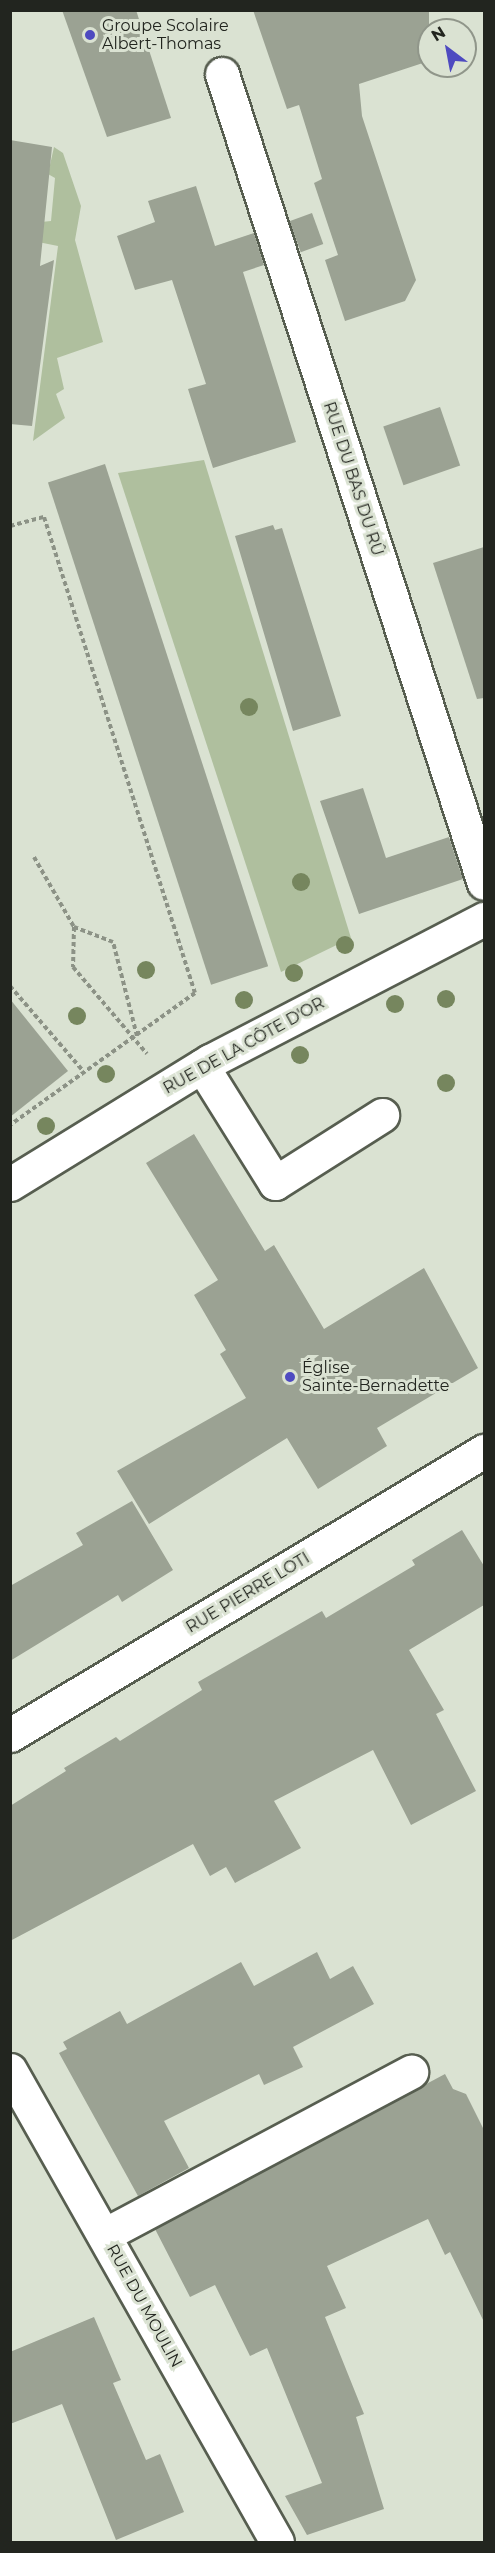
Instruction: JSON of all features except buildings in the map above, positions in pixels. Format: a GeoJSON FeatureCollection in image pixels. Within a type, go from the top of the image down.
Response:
{"type":"FeatureCollection","features":[{"type":"Feature","properties":{"kind":"street","name":"RUE DU BAS DU RÛ"},"geometry":{"type":"LineString","coordinates":[[222,74],[484,883]]}},
{"type":"Feature","properties":{"kind":"street","name":"RUE DE LA CÔTE D'OR"},"geometry":{"type":"LineString","coordinates":[[10,1184],[202,1066],[484,918]]}},
{"type":"Feature","properties":{"kind":"street"},"geometry":{"type":"LineString","coordinates":[[202,1066],[275,1183],[382,1115]]}},
{"type":"Feature","properties":{"kind":"street","name":"RUE PIERRE LOTI"},"geometry":{"type":"LineString","coordinates":[[10,1735],[484,1451]]}},
{"type":"Feature","properties":{"kind":"street","name":"RUE DU MOULIN"},"geometry":{"type":"LineString","coordinates":[[10,2070],[277,2542]]}},
{"type":"Feature","properties":{"kind":"street"},"geometry":{"type":"LineString","coordinates":[[104,2235],[411,2072]]}},
{"type":"Feature","properties":{"kind":"path"},"geometry":{"type":"LineString","coordinates":[[10,526],[44,517],[195,993],[10,1125]]}},
{"type":"Feature","properties":{"kind":"path"},"geometry":{"type":"LineString","coordinates":[[34,857],[74,927],[73,967],[137,1036],[151,1060]]}},
{"type":"Feature","properties":{"kind":"path"},"geometry":{"type":"LineString","coordinates":[[74,927],[112,942],[137,1036]]}},
{"type":"Feature","properties":{"kind":"path"},"geometry":{"type":"LineString","coordinates":[[10,986],[83,1071]]}},
{"type":"Feature","properties":{"kind":"green space"},"geometry":{"type":"Polygon","coordinates":[[[54,147],[63,153],[81,206],[75,240],[103,342],[57,358],[64,389],[56,394],[65,418],[33,441],[58,246],[38,242],[41,222],[51,221],[55,178],[48,174],[54,147]]]}},
{"type":"Feature","properties":{"kind":"green space"},"geometry":{"type":"Polygon","coordinates":[[[204,460],[351,938],[281,972],[118,473],[204,460]]]}},
{"type":"Feature","properties":{"kind":"place","name":"Groupe Scolaire Albert-Thomas"},"geometry":{"type":"Point","coordinates":[90,35]}},
{"type":"Feature","properties":{"kind":"place","name":"Église Sainte-Bernadette"},"geometry":{"type":"Point","coordinates":[290,1377]}}]}
